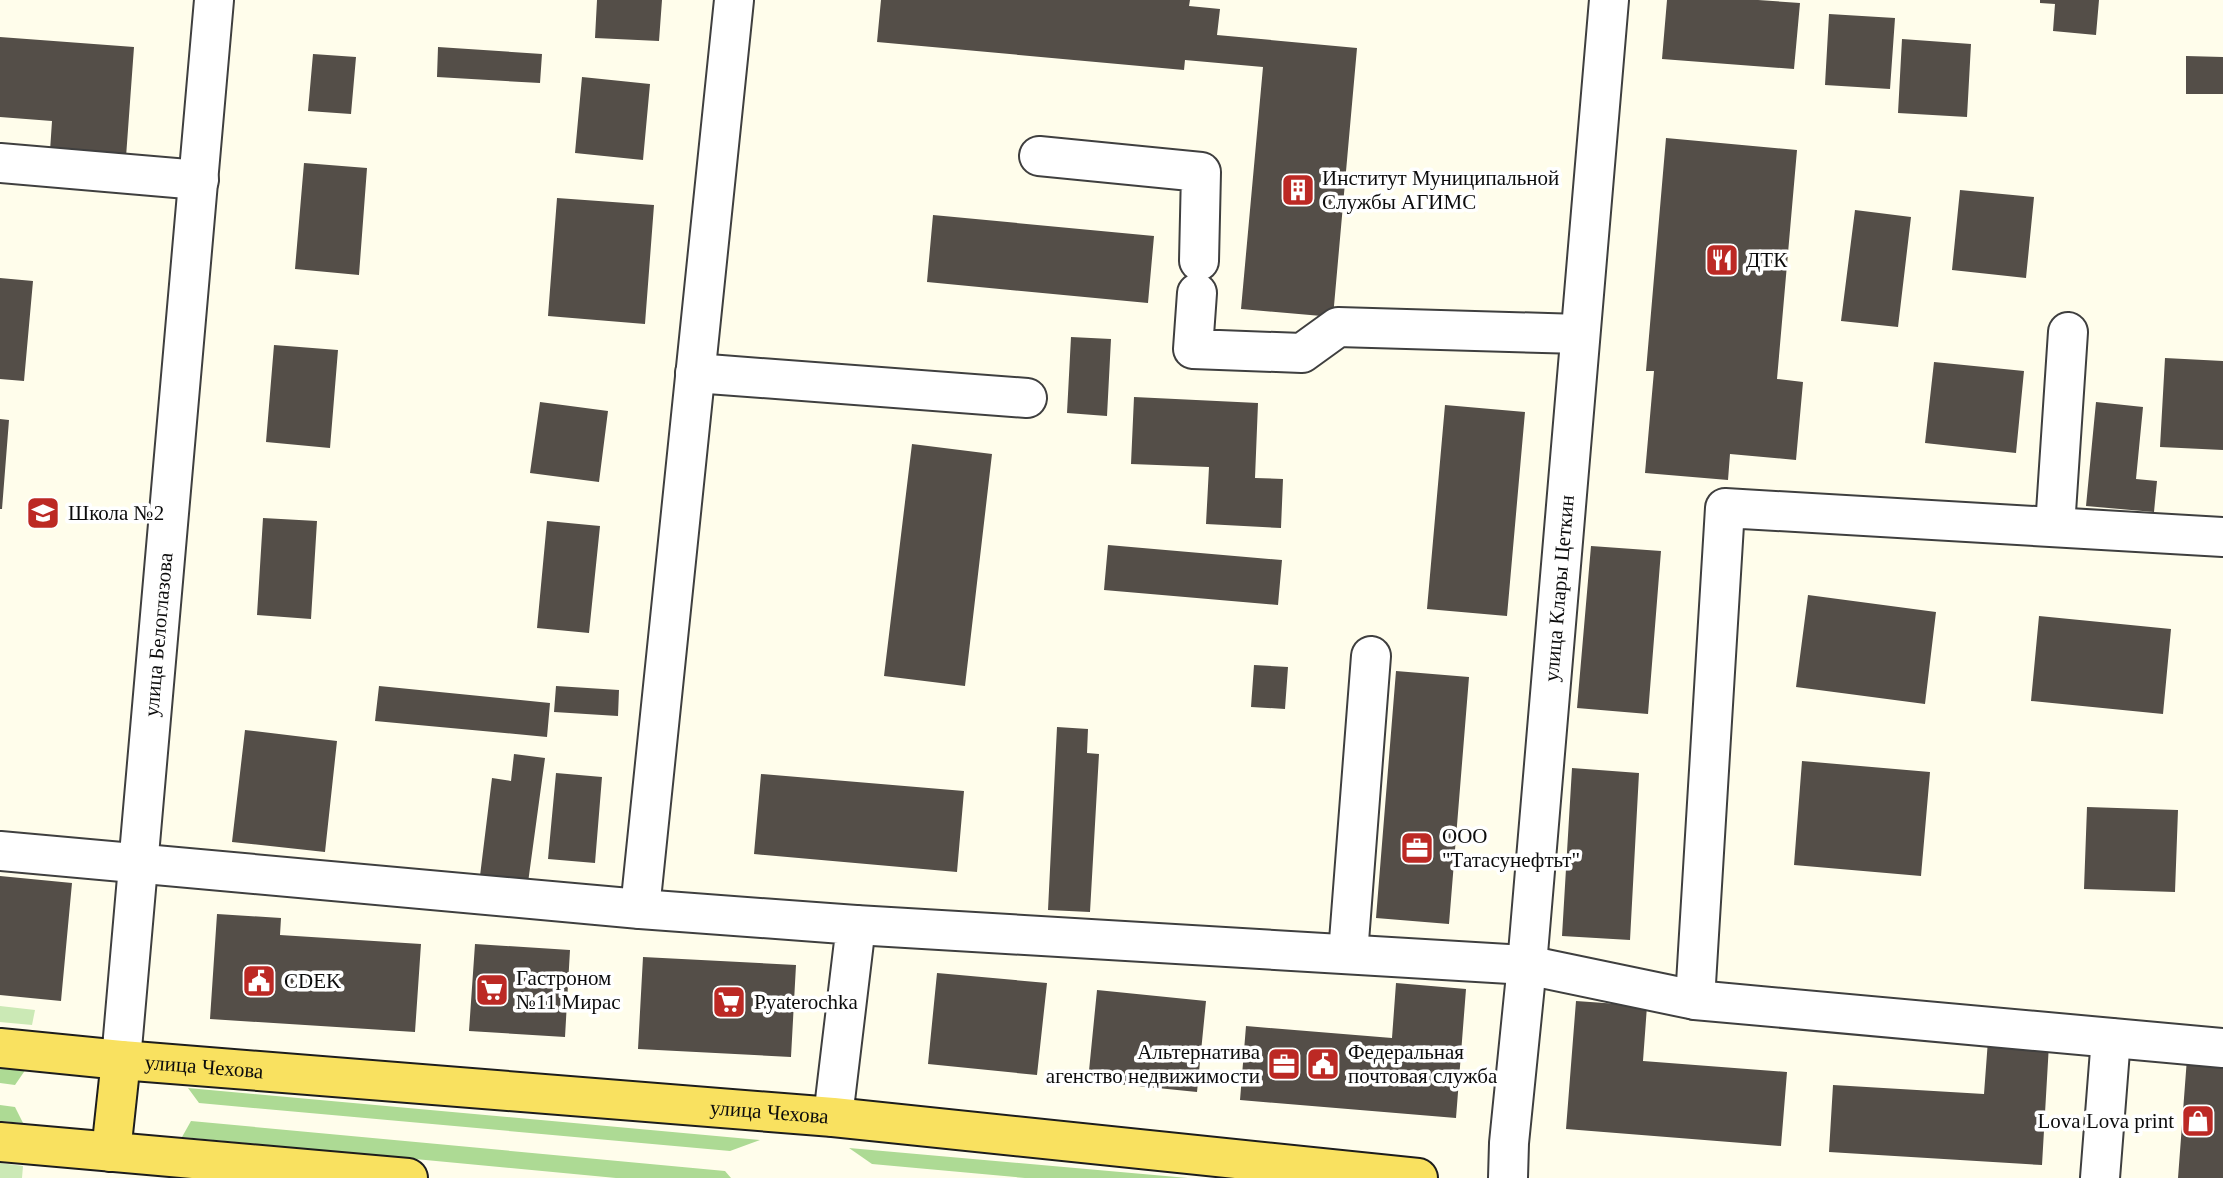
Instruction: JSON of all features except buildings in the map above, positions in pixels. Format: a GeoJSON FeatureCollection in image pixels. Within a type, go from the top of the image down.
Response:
{"type":"FeatureCollection","features":[{"type":"Feature","properties":{"kind":"main road","name":"улица Чехова"},"geometry":{"type":"LineString","coordinates":[[0,1048],[833,1117],[1418,1178]]}},
{"type":"Feature","properties":{"kind":"main road","name":"улица Чехова"},"geometry":{"type":"LineString","coordinates":[[109,1165],[121,1060]]}},
{"type":"Feature","properties":{"kind":"main road"},"geometry":{"type":"LineString","coordinates":[[0,1142],[109,1165],[408,1178]]}},
{"type":"Feature","properties":{"kind":"street","name":"улица Белоглазова"},"geometry":{"type":"LineString","coordinates":[[121,1060],[214,0]]}},
{"type":"Feature","properties":{"kind":"street"},"geometry":{"type":"LineString","coordinates":[[640,909],[734,0]]}},
{"type":"Feature","properties":{"kind":"street","name":"улица Клары Цеткин"},"geometry":{"type":"LineString","coordinates":[[1508,1178],[1609,0]]}},
{"type":"Feature","properties":{"kind":"street"},"geometry":{"type":"LineString","coordinates":[[1039,156],[1201,172],[1193,349],[1302,352],[1338,327],[1580,334]]}},
{"type":"Feature","properties":{"kind":"street"},"geometry":{"type":"LineString","coordinates":[[0,163],[199,180]]}},
{"type":"Feature","properties":{"kind":"street"},"geometry":{"type":"LineString","coordinates":[[2055,527],[2068,332]]}},
{"type":"Feature","properties":{"kind":"street"},"geometry":{"type":"LineString","coordinates":[[695,373],[1027,398]]}},
{"type":"Feature","properties":{"kind":"street"},"geometry":{"type":"LineString","coordinates":[[1695,1000],[1725,508],[2223,537]]}},
{"type":"Feature","properties":{"kind":"street"},"geometry":{"type":"LineString","coordinates":[[1348,954],[1371,656]]}},
{"type":"Feature","properties":{"kind":"street"},"geometry":{"type":"LineString","coordinates":[[0,851],[640,909],[856,925],[1527,965],[1695,1000],[2223,1048]]}},
{"type":"Feature","properties":{"kind":"street"},"geometry":{"type":"LineString","coordinates":[[833,1117],[856,925]]}},
{"type":"Feature","properties":{"kind":"street"},"geometry":{"type":"LineString","coordinates":[[2100,1178],[2110,1038]]}},
{"type":"Feature","properties":{"kind":"green space"},"geometry":{"type":"Polygon","coordinates":[[[0,1006],[35,1010],[32,1025],[0,1022],[0,1006]]]}},
{"type":"Feature","properties":{"kind":"green space"},"geometry":{"type":"Polygon","coordinates":[[[0,1067],[26,1069],[15,1085],[0,1083],[0,1067]]]}},
{"type":"Feature","properties":{"kind":"green space"},"geometry":{"type":"Polygon","coordinates":[[[188,1088],[760,1140],[730,1151],[199,1103],[188,1088]]]}},
{"type":"Feature","properties":{"kind":"green space"},"geometry":{"type":"Polygon","coordinates":[[[0,1105],[15,1107],[23,1123],[0,1121],[0,1105]]]}},
{"type":"Feature","properties":{"kind":"green space"},"geometry":{"type":"Polygon","coordinates":[[[191,1121],[725,1171],[731,1178],[616,1178],[182,1137],[191,1121]]]}},
{"type":"Feature","properties":{"kind":"green space"},"geometry":{"type":"Polygon","coordinates":[[[849,1148],[1188,1178],[1025,1178],[872,1164],[849,1148]]]}},
{"type":"Feature","properties":{"kind":"green space"},"geometry":{"type":"Polygon","coordinates":[[[0,1163],[23,1166],[22,1178],[0,1178],[0,1163]]]}},
{"type":"Feature","properties":{"kind":"place","name":"Институт Муниципальной Службы АГИМС"},"geometry":{"type":"Point","coordinates":[1298,190]}},
{"type":"Feature","properties":{"kind":"place","name":"ДТК"},"geometry":{"type":"Point","coordinates":[1722,260]}},
{"type":"Feature","properties":{"kind":"place","name":"Школа №2"},"geometry":{"type":"Point","coordinates":[43,513]}},
{"type":"Feature","properties":{"kind":"place","name":"ООО \"Татасунефтьт\""},"geometry":{"type":"Point","coordinates":[1417,848]}},
{"type":"Feature","properties":{"kind":"place","name":"CDEK"},"geometry":{"type":"Point","coordinates":[259,981]}},
{"type":"Feature","properties":{"kind":"place","name":"Гастроном №11 Мирас"},"geometry":{"type":"Point","coordinates":[492,990]}},
{"type":"Feature","properties":{"kind":"place","name":"Pyaterochka"},"geometry":{"type":"Point","coordinates":[729,1002]}},
{"type":"Feature","properties":{"kind":"place","name":"Альтернатива агенство недвижимости"},"geometry":{"type":"Point","coordinates":[1284,1064]}},
{"type":"Feature","properties":{"kind":"place","name":"Федеральная почтовая служба"},"geometry":{"type":"Point","coordinates":[1323,1064]}},
{"type":"Feature","properties":{"kind":"place","name":"Lova Lova print"},"geometry":{"type":"Point","coordinates":[2198,1121]}}]}
